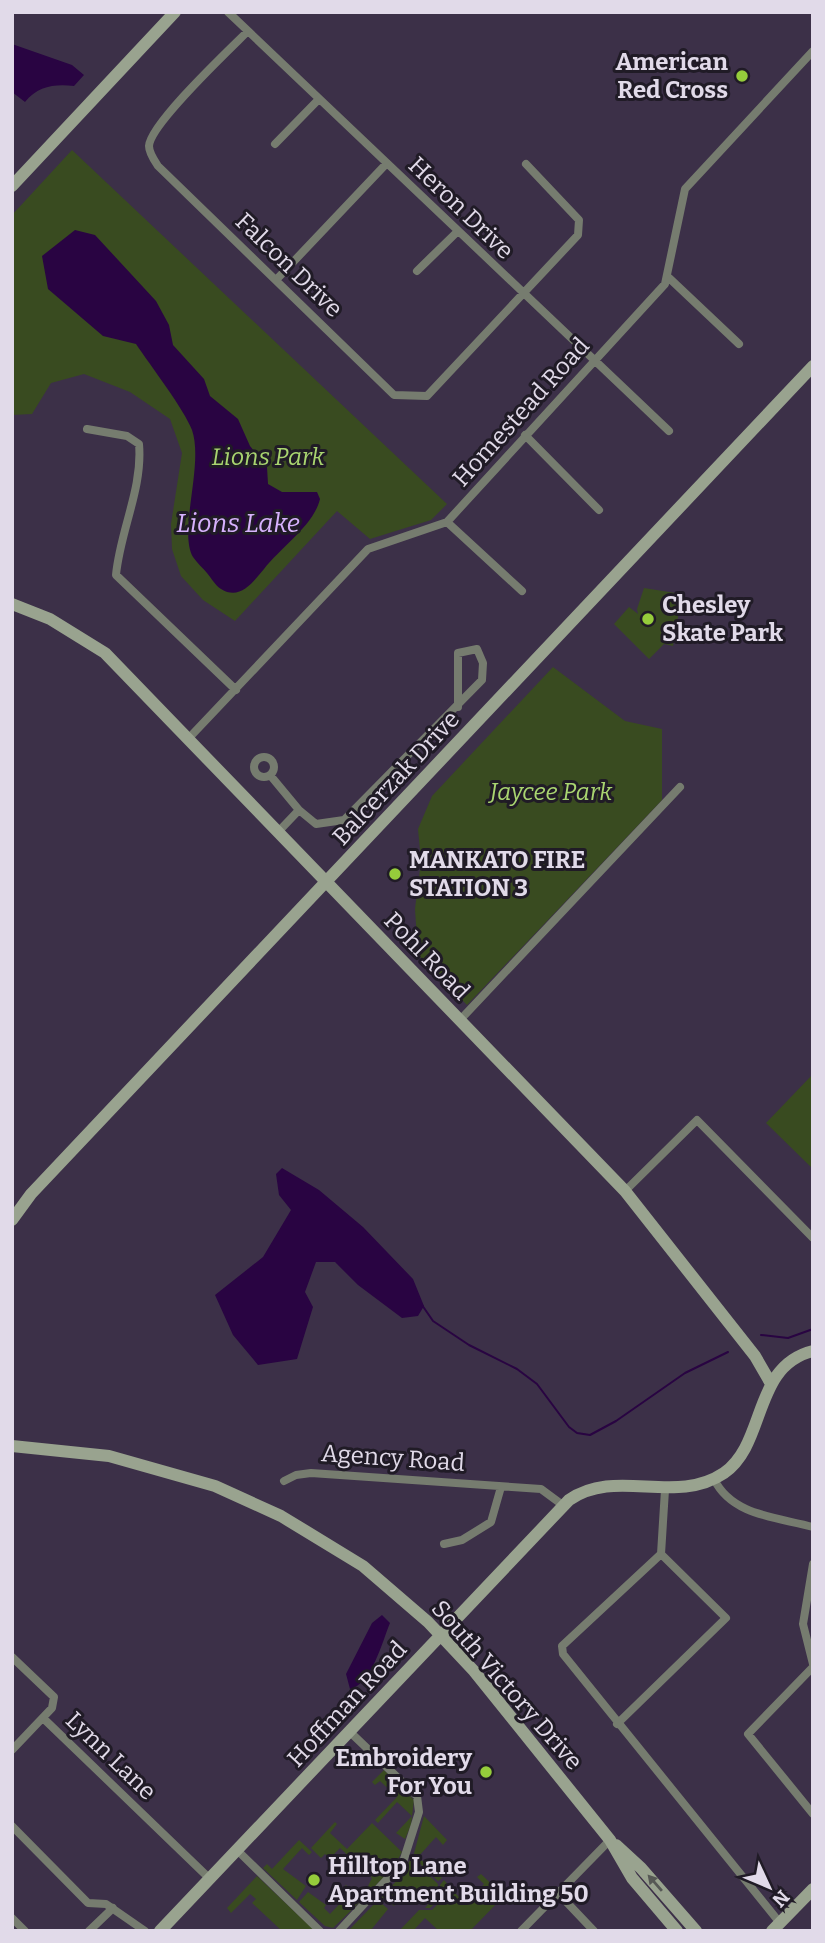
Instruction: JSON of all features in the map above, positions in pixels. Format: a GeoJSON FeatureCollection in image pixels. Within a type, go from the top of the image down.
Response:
{"type":"FeatureCollection","features":[{"type":"Feature","properties":{"kind":"street"},"geometry":{"type":"LineString","coordinates":[[12,186],[175,12]]}},
{"type":"Feature","properties":{"kind":"street","name":"Heron Drive"},"geometry":{"type":"LineString","coordinates":[[228,12],[669,431]]}},
{"type":"Feature","properties":{"kind":"street","name":"Falcon Drive"},"geometry":{"type":"LineString","coordinates":[[248,31],[159,124],[149,146],[158,166],[394,395],[427,396],[578,235],[579,220],[526,164]]}},
{"type":"Feature","properties":{"kind":"street","name":"Homestead Road"},"geometry":{"type":"LineString","coordinates":[[447,523],[665,284],[685,189],[813,51]]}},
{"type":"Feature","properties":{"kind":"street"},"geometry":{"type":"LineString","coordinates":[[275,144],[319,99]]}},
{"type":"Feature","properties":{"kind":"street"},"geometry":{"type":"LineString","coordinates":[[277,279],[387,163]]}},
{"type":"Feature","properties":{"kind":"street"},"geometry":{"type":"LineString","coordinates":[[416,271],[457,231]]}},
{"type":"Feature","properties":{"kind":"street"},"geometry":{"type":"LineString","coordinates":[[667,276],[739,344]]}},
{"type":"Feature","properties":{"kind":"street","name":"Balcerzak Drive"},"geometry":{"type":"LineString","coordinates":[[12,1220],[16,1202],[327,881],[813,366]]}},
{"type":"Feature","properties":{"kind":"street"},"geometry":{"type":"LineString","coordinates":[[87,429],[127,436],[139,444],[141,461],[119,551],[117,575],[236,690]]}},
{"type":"Feature","properties":{"kind":"street"},"geometry":{"type":"LineString","coordinates":[[525,435],[599,509]]}},
{"type":"Feature","properties":{"kind":"street"},"geometry":{"type":"LineString","coordinates":[[188,739],[368,549],[447,523],[522,591]]}},
{"type":"Feature","properties":{"kind":"street","name":"Pohl Road"},"geometry":{"type":"LineString","coordinates":[[12,604],[50,619],[105,653],[279,831],[625,1191],[755,1356],[770,1382]]}},
{"type":"Feature","properties":{"kind":"street"},"geometry":{"type":"LineString","coordinates":[[270,775],[299,810],[316,824],[344,820],[458,707],[482,680],[483,663],[477,649],[458,653],[458,707]]}},
{"type":"Feature","properties":{"kind":"street"},"geometry":{"type":"LineString","coordinates":[[460,1020],[680,787]]}},
{"type":"Feature","properties":{"kind":"street"},"geometry":{"type":"LineString","coordinates":[[279,831],[299,810]]}},
{"type":"Feature","properties":{"kind":"street"},"geometry":{"type":"LineString","coordinates":[[625,1191],[697,1120],[813,1238]]}},
{"type":"Feature","properties":{"kind":"street"},"geometry":{"type":"LineString","coordinates":[[564,1506],[576,1495],[597,1487],[610,1485],[683,1489],[714,1479],[727,1471],[742,1454],[770,1382],[802,1354],[813,1351]]}},
{"type":"Feature","properties":{"kind":"street","name":"South Victory Drive"},"geometry":{"type":"LineString","coordinates":[[12,1446],[85,1452],[141,1463],[215,1486],[258,1504],[312,1533],[363,1566],[441,1635],[474,1671],[610,1840],[632,1878],[677,1931]]}},
{"type":"Feature","properties":{"kind":"street","name":"Agency Road"},"geometry":{"type":"LineString","coordinates":[[284,1481],[296,1475],[311,1473],[541,1489],[564,1506]]}},
{"type":"Feature","properties":{"kind":"street"},"geometry":{"type":"LineString","coordinates":[[714,1479],[723,1496],[738,1507],[813,1527]]}},
{"type":"Feature","properties":{"kind":"street"},"geometry":{"type":"LineString","coordinates":[[444,1544],[462,1540],[491,1522],[501,1487]]}},
{"type":"Feature","properties":{"kind":"street"},"geometry":{"type":"LineString","coordinates":[[665,1490],[661,1554],[562,1646],[567,1660],[776,1927],[813,1889]]}},
{"type":"Feature","properties":{"kind":"street","name":"Hoffman Road"},"geometry":{"type":"LineString","coordinates":[[163,1930],[564,1506]]}},
{"type":"Feature","properties":{"kind":"street"},"geometry":{"type":"LineString","coordinates":[[617,1724],[726,1618],[661,1554]]}},
{"type":"Feature","properties":{"kind":"street"},"geometry":{"type":"LineString","coordinates":[[813,1564],[803,1624],[813,1665],[748,1734],[813,1814]]}},
{"type":"Feature","properties":{"kind":"street","name":"Lynn Lane"},"geometry":{"type":"LineString","coordinates":[[12,1657],[54,1697],[52,1708],[43,1718],[210,1879]]}},
{"type":"Feature","properties":{"kind":"street"},"geometry":{"type":"LineString","coordinates":[[12,1750],[43,1718]]}},
{"type":"Feature","properties":{"kind":"street"},"geometry":{"type":"LineString","coordinates":[[339,1931],[394,1875],[403,1862],[419,1807],[417,1796],[350,1732]]}},
{"type":"Feature","properties":{"kind":"street"},"geometry":{"type":"LineString","coordinates":[[12,1826],[89,1903],[106,1904],[145,1931]]}},
{"type":"Feature","properties":{"kind":"street"},"geometry":{"type":"LineString","coordinates":[[521,1931],[610,1840]]}},
{"type":"Feature","properties":{"kind":"street","name":"South Victory Drive"},"geometry":{"type":"LineString","coordinates":[[610,1840],[641,1868],[696,1931]]}},
{"type":"Feature","properties":{"kind":"street"},"geometry":{"type":"LineString","coordinates":[[238,1850],[320,1931]]}},
{"type":"Feature","properties":{"kind":"street"},"geometry":{"type":"LineString","coordinates":[[557,1892],[594,1931]]}},
{"type":"Feature","properties":{"kind":"street"},"geometry":{"type":"LineString","coordinates":[[89,1931],[113,1908]]}},
{"type":"Feature","properties":{"kind":"street"},"geometry":{"type":"LineString","coordinates":[[12,1919],[25,1931]]}},
{"type":"Feature","properties":{"kind":"green space","name":"Lions Park"},"geometry":{"type":"Polygon","coordinates":[[[72,150],[447,504],[431,520],[370,539],[337,511],[235,621],[203,600],[181,576],[172,549],[171,524],[182,453],[170,419],[130,392],[84,374],[51,383],[32,414],[12,415],[12,215],[72,150]]]}},
{"type":"Feature","properties":{"kind":"green space","name":"Chesley Skate Park"},"geometry":{"type":"Polygon","coordinates":[[[644,588],[682,594],[673,646],[664,644],[649,659],[614,624],[629,607],[638,614],[644,588]]]}},
{"type":"Feature","properties":{"kind":"green space","name":"Jaycee Park"},"geometry":{"type":"Polygon","coordinates":[[[553,667],[625,721],[662,729],[662,800],[467,1005],[418,955],[415,909],[421,861],[418,829],[432,796],[553,667]]]}},
{"type":"Feature","properties":{"kind":"green space"},"geometry":{"type":"Polygon","coordinates":[[[813,1074],[813,1169],[766,1123],[813,1074]]]}},
{"type":"Feature","properties":{"kind":"green space"},"geometry":{"type":"Polygon","coordinates":[[[384,1770],[414,1800],[411,1825],[405,1839],[396,1833],[412,1816],[397,1802],[378,1823],[375,1820],[397,1797],[380,1781],[375,1785],[372,1782],[384,1770]]]}},
{"type":"Feature","properties":{"kind":"green space"},"geometry":{"type":"Polygon","coordinates":[[[424,1816],[447,1840],[443,1845],[436,1837],[418,1857],[442,1878],[438,1881],[413,1857],[424,1816]]]}},
{"type":"Feature","properties":{"kind":"green space"},"geometry":{"type":"Polygon","coordinates":[[[335,1822],[337,1824],[330,1833],[347,1849],[372,1823],[402,1852],[394,1867],[371,1890],[367,1888],[372,1878],[340,1848],[330,1858],[325,1854],[321,1858],[311,1848],[335,1822]]]}},
{"type":"Feature","properties":{"kind":"green space"},"geometry":{"type":"Polygon","coordinates":[[[299,1840],[312,1852],[309,1855],[302,1848],[283,1869],[306,1886],[297,1900],[263,1868],[267,1864],[272,1869],[299,1840]]]}},
{"type":"Feature","properties":{"kind":"green space"},"geometry":{"type":"Polygon","coordinates":[[[411,1858],[438,1884],[437,1901],[430,1908],[425,1908],[430,1902],[412,1886],[394,1906],[381,1897],[402,1875],[411,1858]]]}},
{"type":"Feature","properties":{"kind":"green space"},"geometry":{"type":"Polygon","coordinates":[[[481,1874],[504,1896],[470,1931],[439,1931],[425,1918],[413,1931],[399,1931],[419,1910],[432,1910],[439,1903],[440,1885],[444,1880],[465,1904],[484,1884],[477,1877],[481,1874]]]}},
{"type":"Feature","properties":{"kind":"green space"},"geometry":{"type":"Polygon","coordinates":[[[257,1876],[314,1931],[282,1931],[252,1903],[256,1899],[250,1894],[231,1913],[227,1908],[257,1876]]]}},
{"type":"Feature","properties":{"kind":"green space"},"geometry":{"type":"Polygon","coordinates":[[[346,1885],[359,1897],[362,1894],[365,1897],[333,1928],[325,1926],[299,1902],[308,1892],[326,1905],[324,1908],[330,1914],[349,1894],[343,1888],[346,1885]]]}},
{"type":"Feature","properties":{"kind":"green space"},"geometry":{"type":"Polygon","coordinates":[[[378,1900],[388,1909],[371,1930],[348,1931],[378,1900]]]}},
{"type":"Feature","properties":{"kind":"water"},"geometry":{"type":"Polygon","coordinates":[[[12,44],[72,65],[84,75],[74,86],[47,87],[35,92],[25,102],[12,92],[12,44]]]}},
{"type":"Feature","properties":{"kind":"water","name":"Lions Lake"},"geometry":{"type":"Polygon","coordinates":[[[75,230],[95,235],[156,301],[169,325],[173,345],[204,379],[210,396],[238,419],[250,446],[267,467],[268,484],[282,492],[317,492],[320,499],[317,509],[304,527],[246,588],[240,591],[228,592],[219,587],[193,557],[189,546],[195,444],[192,430],[182,411],[136,344],[103,336],[48,289],[42,256],[75,230]]]}},
{"type":"Feature","properties":{"kind":"water"},"geometry":{"type":"Polygon","coordinates":[[[282,1168],[319,1190],[363,1227],[413,1279],[424,1306],[418,1316],[402,1318],[358,1285],[335,1262],[316,1262],[305,1292],[313,1307],[297,1359],[258,1365],[233,1335],[215,1295],[263,1257],[291,1210],[279,1195],[276,1174],[282,1168]]]}},
{"type":"Feature","properties":{"kind":"water"},"geometry":{"type":"Polygon","coordinates":[[[382,1615],[390,1623],[375,1661],[358,1686],[350,1689],[346,1674],[372,1623],[382,1615]]]}},
{"type":"Feature","properties":{"kind":"waterway"},"geometry":{"type":"LineString","coordinates":[[422,1305],[433,1321],[469,1345],[517,1369],[537,1384],[569,1427],[577,1433],[590,1435],[616,1421],[685,1373],[728,1352]]}},
{"type":"Feature","properties":{"kind":"waterway"},"geometry":{"type":"LineString","coordinates":[[761,1335],[788,1338],[813,1329]]}},
{"type":"Feature","properties":{"kind":"place","name":"American Red Cross"},"geometry":{"type":"Point","coordinates":[742,76]}},
{"type":"Feature","properties":{"kind":"place","name":"Chesley Skate Park"},"geometry":{"type":"Point","coordinates":[648,619]}},
{"type":"Feature","properties":{"kind":"place","name":"MANKATO FIRE STATION 3"},"geometry":{"type":"Point","coordinates":[395,874]}},
{"type":"Feature","properties":{"kind":"place","name":"Embroidery For You"},"geometry":{"type":"Point","coordinates":[486,1772]}},
{"type":"Feature","properties":{"kind":"place","name":"Hilltop Lane Apartment Building 50"},"geometry":{"type":"Point","coordinates":[314,1880]}}]}
